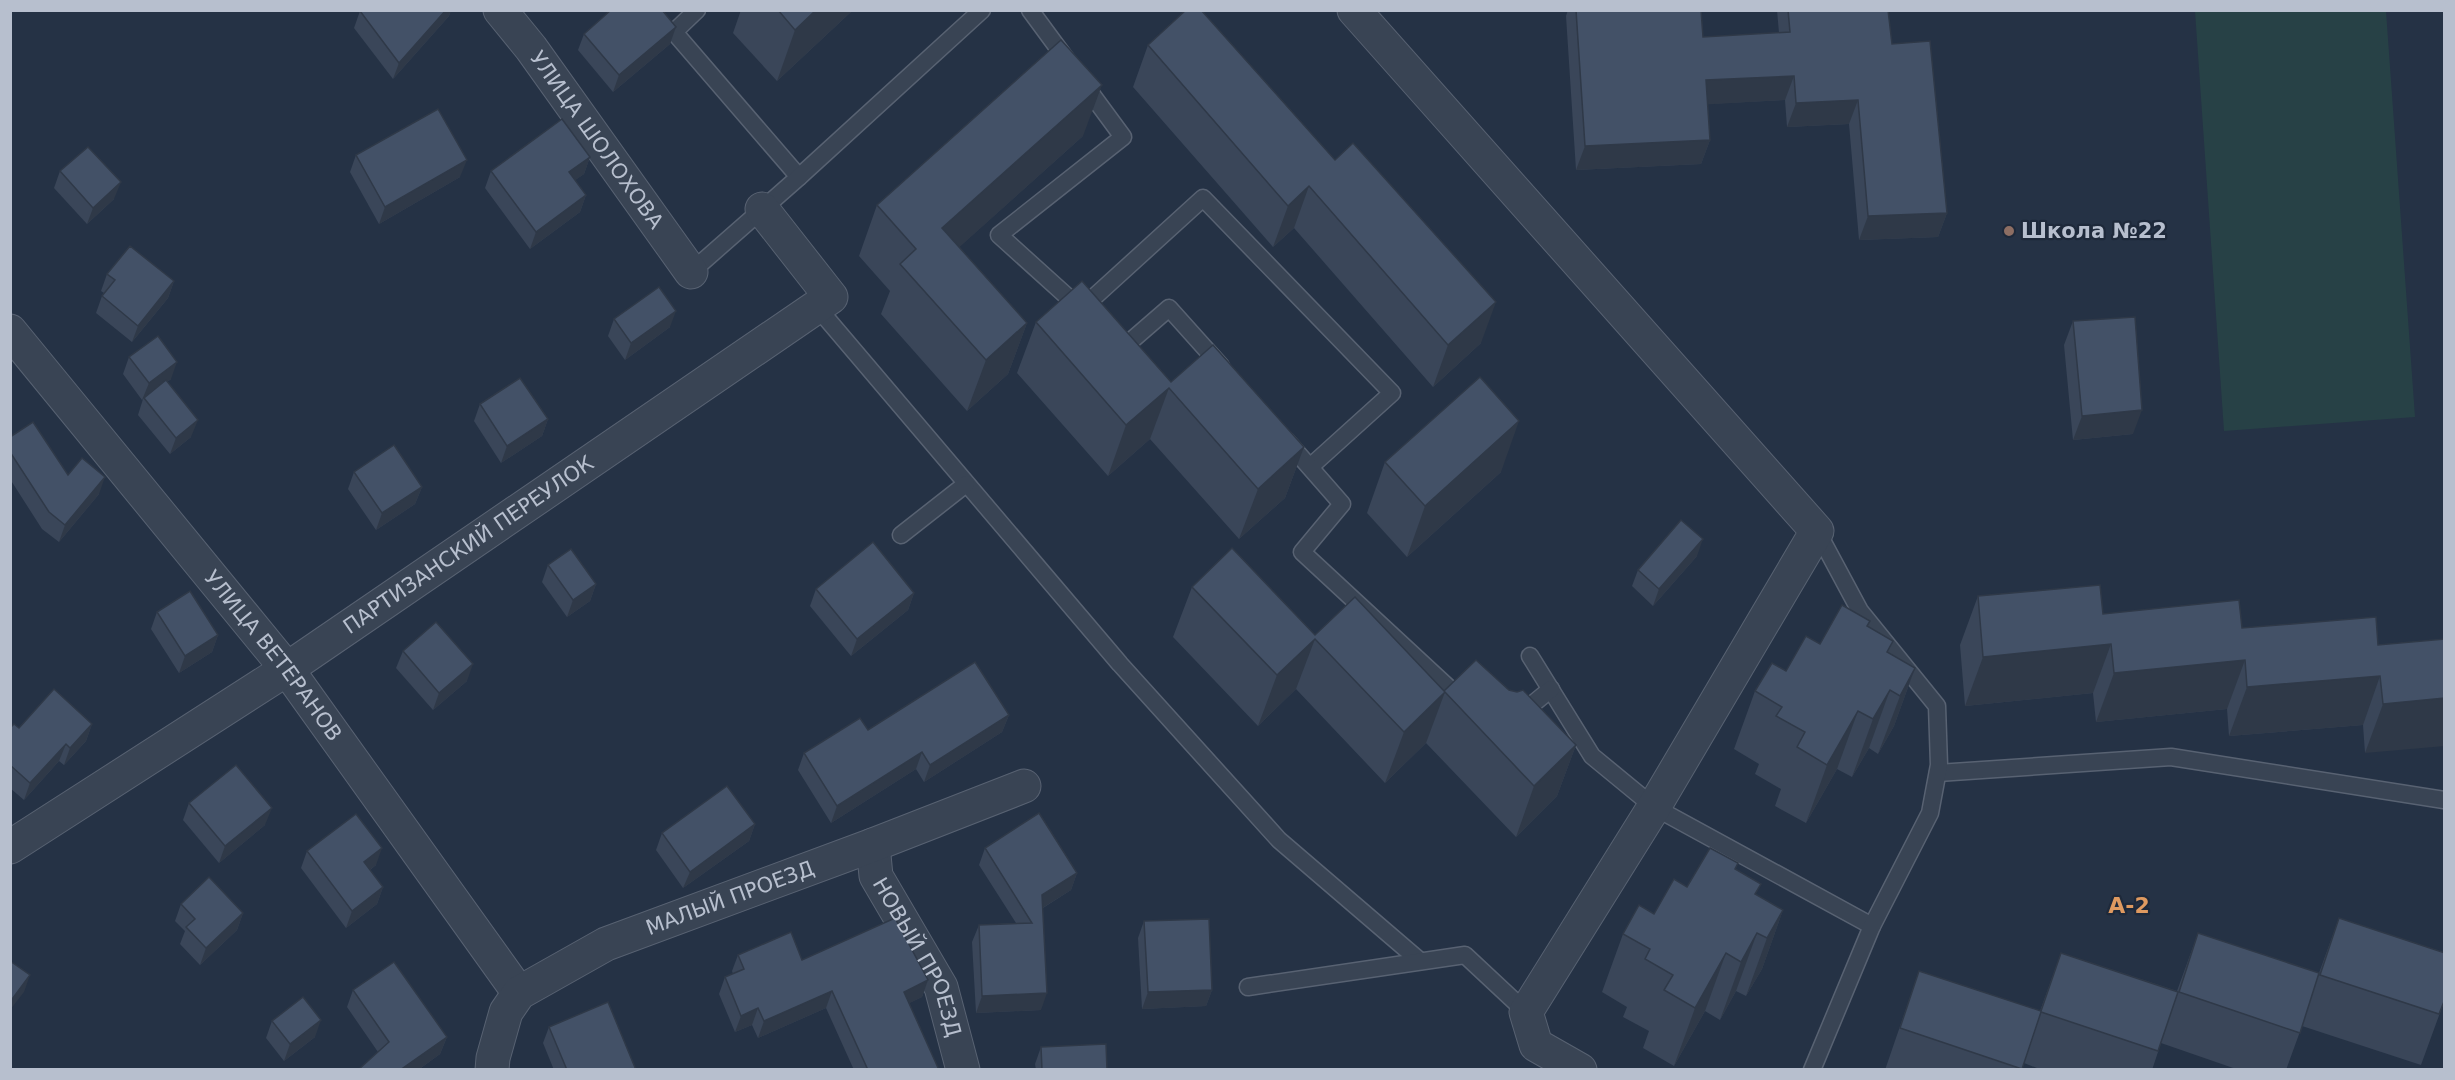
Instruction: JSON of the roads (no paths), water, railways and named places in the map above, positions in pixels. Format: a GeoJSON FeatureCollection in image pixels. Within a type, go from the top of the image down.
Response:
{"type":"FeatureCollection","features":[{"type":"Feature","properties":{"kind":"street","name":"УЛИЦА ШОЛОХОВА"},"geometry":{"type":"LineString","coordinates":[[500,10],[538,58],[691,272]]}},
{"type":"Feature","properties":{"kind":"street"},"geometry":{"type":"LineString","coordinates":[[1354,10],[1816,531],[1654,807],[1527,1012],[1536,1045],[1580,1070]]}},
{"type":"Feature","properties":{"kind":"street"},"geometry":{"type":"LineString","coordinates":[[762,210],[831,297],[816,306]]}},
{"type":"Feature","properties":{"kind":"street","name":"ПАРТИЗАНСКИЙ ПЕРЕУЛОК"},"geometry":{"type":"LineString","coordinates":[[10,847],[287,669],[816,306]]}},
{"type":"Feature","properties":{"kind":"street","name":"УЛИЦА ВЕТЕРАНОВ"},"geometry":{"type":"LineString","coordinates":[[10,331],[287,669],[519,993]]}},
{"type":"Feature","properties":{"kind":"street","name":"МАЛЫЙ ПРОЕЗД"},"geometry":{"type":"LineString","coordinates":[[519,993],[606,944],[1024,786]]}},
{"type":"Feature","properties":{"kind":"street","name":"НОВЫЙ ПРОЕЗД"},"geometry":{"type":"LineString","coordinates":[[873,845],[876,876],[941,987],[963,1070]]}},
{"type":"Feature","properties":{"kind":"street"},"geometry":{"type":"LineString","coordinates":[[492,1070],[493,1058],[506,1012],[519,993]]}},
{"type":"Feature","properties":{"kind":"lane"},"geometry":{"type":"LineString","coordinates":[[697,10],[674,33],[799,177]]}},
{"type":"Feature","properties":{"kind":"lane"},"geometry":{"type":"LineString","coordinates":[[691,272],[982,10]]}},
{"type":"Feature","properties":{"kind":"lane"},"geometry":{"type":"LineString","coordinates":[[1030,10],[1123,137],[999,235],[1085,313],[1203,198],[1392,393],[1310,467]]}},
{"type":"Feature","properties":{"kind":"lane"},"geometry":{"type":"LineString","coordinates":[[816,306],[1120,664],[1279,840],[1420,961]]}},
{"type":"Feature","properties":{"kind":"lane"},"geometry":{"type":"LineString","coordinates":[[1106,332],[1124,347],[1169,308],[1232,379]]}},
{"type":"Feature","properties":{"kind":"lane"},"geometry":{"type":"LineString","coordinates":[[1279,432],[1342,504],[1302,552],[1480,717]]}},
{"type":"Feature","properties":{"kind":"lane"},"geometry":{"type":"LineString","coordinates":[[901,535],[966,484]]}},
{"type":"Feature","properties":{"kind":"lane"},"geometry":{"type":"LineString","coordinates":[[1812,1070],[1872,926],[1930,813],[1938,773],[1937,705],[1860,611],[1816,531]]}},
{"type":"Feature","properties":{"kind":"lane"},"geometry":{"type":"LineString","coordinates":[[1530,656],[1592,756],[1654,807],[1872,926]]}},
{"type":"Feature","properties":{"kind":"lane"},"geometry":{"type":"LineString","coordinates":[[1506,726],[1551,689]]}},
{"type":"Feature","properties":{"kind":"lane"},"geometry":{"type":"LineString","coordinates":[[1938,773],[2171,757],[2445,800]]}},
{"type":"Feature","properties":{"kind":"lane"},"geometry":{"type":"LineString","coordinates":[[1248,987],[1465,955],[1527,1012]]}},
{"type":"Feature","properties":{"kind":"place","name":"Школа №22"},"geometry":{"type":"Point","coordinates":[2009,231]}},
{"type":"Feature","properties":{"kind":"district","name":"А-2"},"geometry":{"type":"Point","coordinates":[2129,905]}}]}
